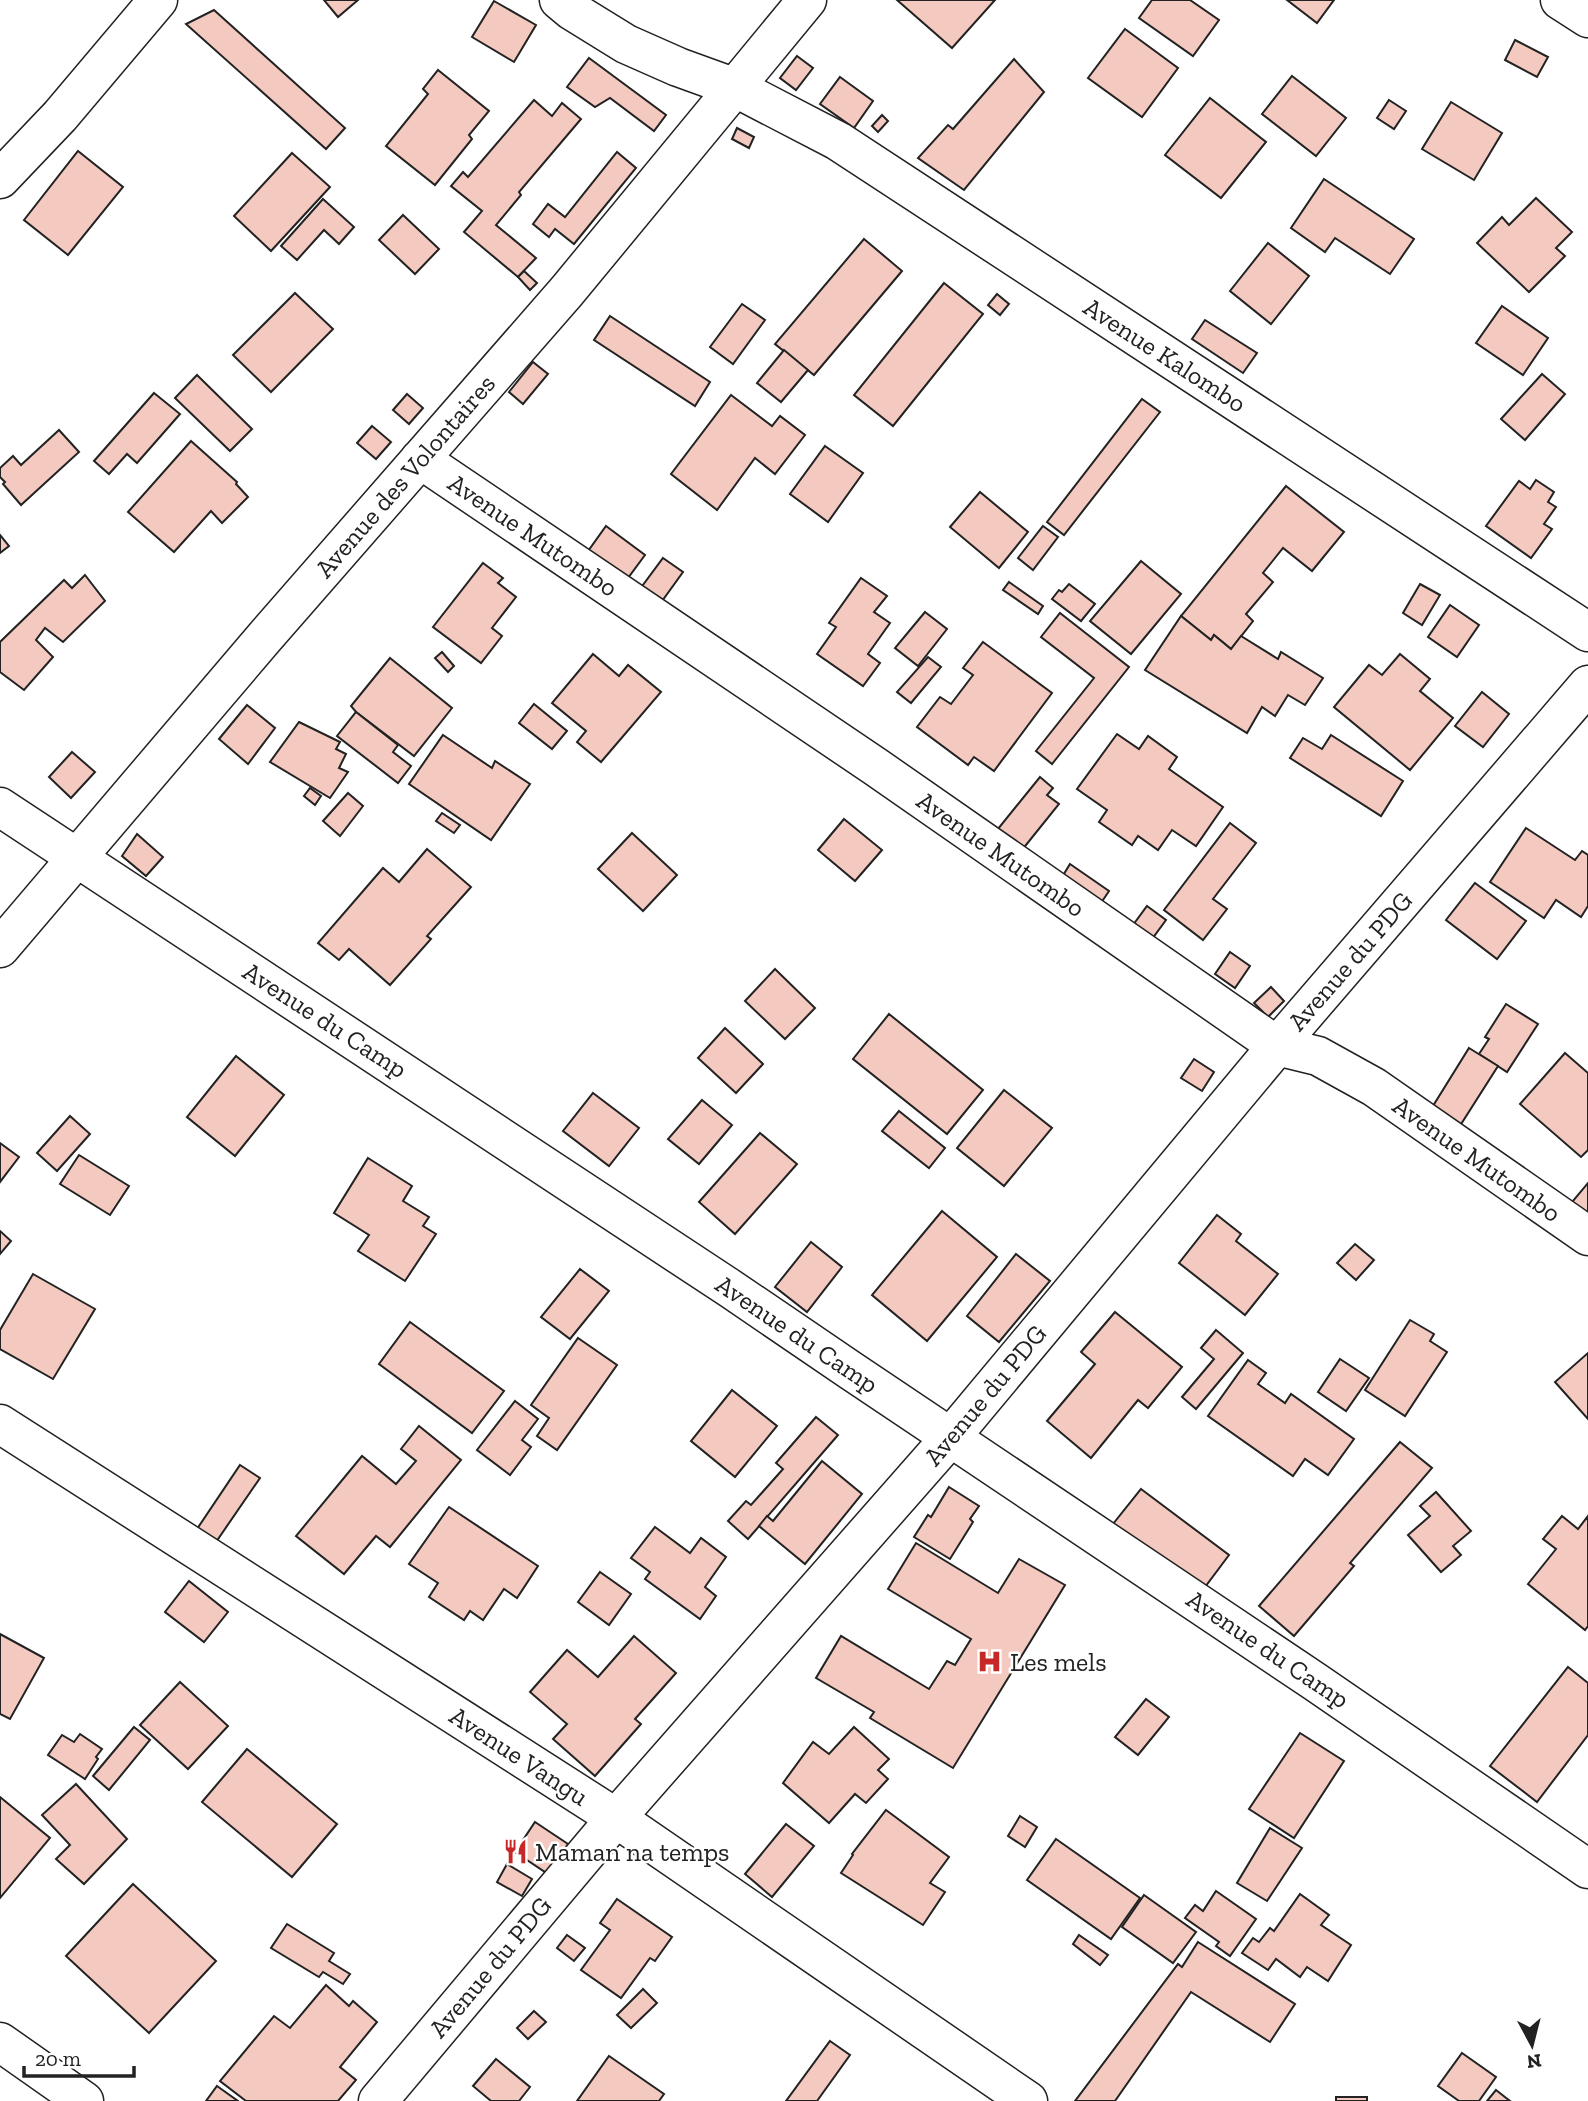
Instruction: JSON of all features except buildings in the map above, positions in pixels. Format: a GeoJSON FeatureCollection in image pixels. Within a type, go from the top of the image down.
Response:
{"type":"FeatureCollection","features":[{"type":"Feature","properties":{"kind":"street"},"geometry":{"type":"LineString","coordinates":[[0,179],[60,116],[158,0]]}},
{"type":"Feature","properties":{"kind":"street","name":"Avenue Kalombo"},"geometry":{"type":"LineString","coordinates":[[559,0],[625,44],[736,88],[838,141],[1588,632]]}},
{"type":"Feature","properties":{"kind":"street","name":"Avenue des Volontaires"},"geometry":{"type":"LineString","coordinates":[[0,948],[255,648],[567,291],[807,0]]}},
{"type":"Feature","properties":{"kind":"street"},"geometry":{"type":"LineString","coordinates":[[1560,0],[1588,18]]}},
{"type":"Feature","properties":{"kind":"street","name":"Avenue Mutombo"},"geometry":{"type":"LineString","coordinates":[[421,459],[876,767],[1277,1046],[1318,1056],[1374,1087],[1588,1236]]}},
{"type":"Feature","properties":{"kind":"street","name":"Avenue du PDG"},"geometry":{"type":"LineString","coordinates":[[378,2101],[616,1818],[950,1438],[1277,1046],[1588,685]]}},
{"type":"Feature","properties":{"kind":"street","name":"Avenue du Camp"},"geometry":{"type":"LineString","coordinates":[[0,807],[731,1289],[1280,1658],[1588,1869]]}},
{"type":"Feature","properties":{"kind":"street","name":"Avenue Vangu"},"geometry":{"type":"LineString","coordinates":[[0,1424],[616,1818],[1028,2101]]}},
{"type":"Feature","properties":{"kind":"street"},"geometry":{"type":"LineString","coordinates":[[0,2042],[84,2101]]}},
{"type":"Feature","properties":{"kind":"place","name":"Les mels"},"geometry":{"type":"Point","coordinates":[990,1662]}},
{"type":"Feature","properties":{"kind":"place","name":"Maman na temps"},"geometry":{"type":"Point","coordinates":[515,1852]}}]}
